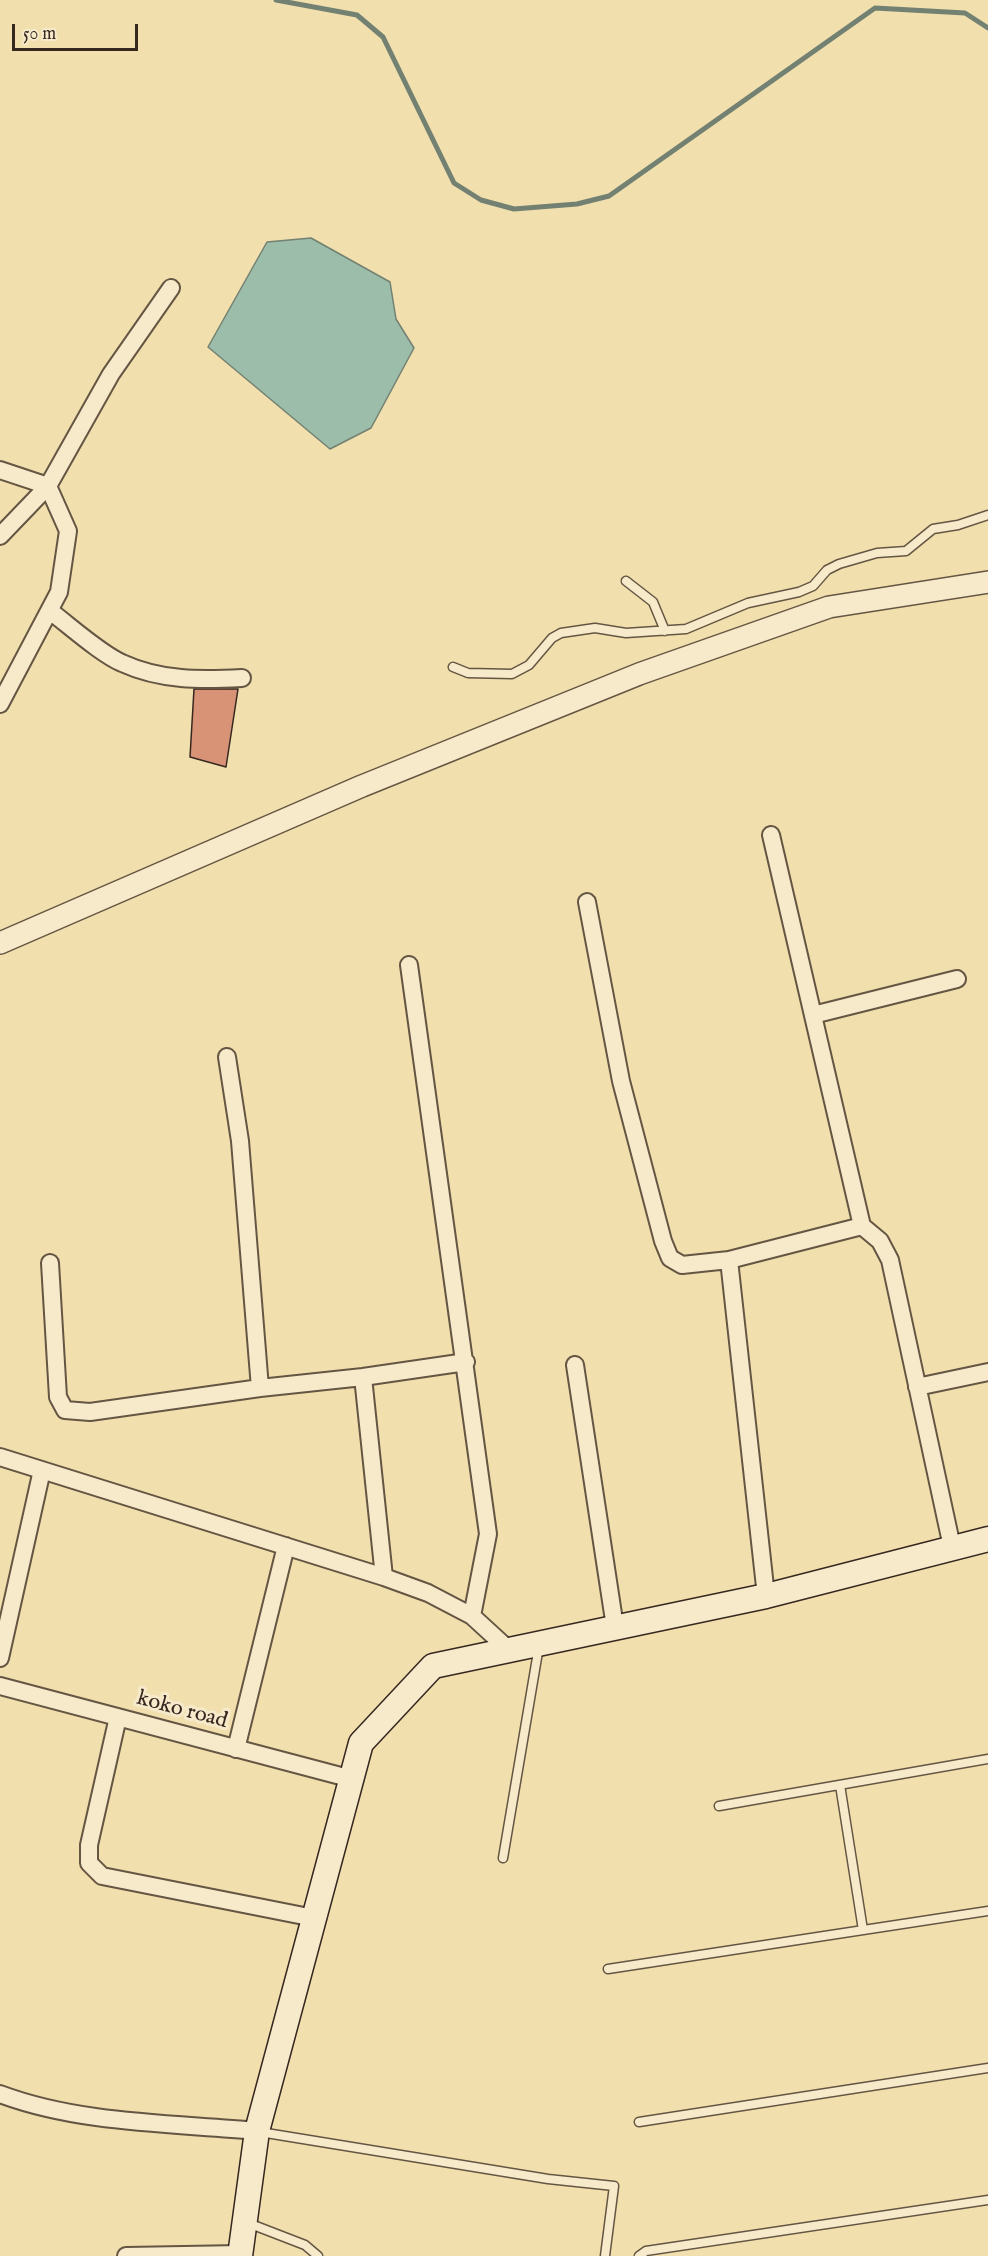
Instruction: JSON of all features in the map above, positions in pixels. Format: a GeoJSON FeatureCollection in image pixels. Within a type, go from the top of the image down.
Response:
{"type":"FeatureCollection","features":[{"type":"Feature","properties":{"kind":"main road"},"geometry":{"type":"LineString","coordinates":[[241,2255],[257,2131],[361,1743],[433,1666],[508,1648],[766,1596],[988,1539]]}},
{"type":"Feature","properties":{"kind":"street"},"geometry":{"type":"LineString","coordinates":[[0,536],[48,486],[111,374],[171,288]]}},
{"type":"Feature","properties":{"kind":"street"},"geometry":{"type":"LineString","coordinates":[[0,470],[48,486],[68,531],[59,592],[0,704]]}},
{"type":"Feature","properties":{"kind":"street"},"geometry":{"type":"LineString","coordinates":[[0,943],[362,786],[639,674],[829,607],[988,582]]}},
{"type":"Feature","properties":{"kind":"street"},"geometry":{"type":"LineString","coordinates":[[50,611],[121,663],[158,675],[193,680],[242,678]]}},
{"type":"Feature","properties":{"kind":"street"},"geometry":{"type":"LineString","coordinates":[[771,835],[862,1226],[880,1241],[890,1260],[952,1547]]}},
{"type":"Feature","properties":{"kind":"street"},"geometry":{"type":"LineString","coordinates":[[587,902],[621,1081],[663,1241],[670,1258],[681,1264],[729,1260],[862,1226]]}},
{"type":"Feature","properties":{"kind":"street"},"geometry":{"type":"LineString","coordinates":[[409,965],[466,1362],[488,1534],[472,1616]]}},
{"type":"Feature","properties":{"kind":"street"},"geometry":{"type":"LineString","coordinates":[[813,1015],[957,979]]}},
{"type":"Feature","properties":{"kind":"street"},"geometry":{"type":"LineString","coordinates":[[227,1057],[240,1141],[260,1388]]}},
{"type":"Feature","properties":{"kind":"street"},"geometry":{"type":"LineString","coordinates":[[729,1260],[766,1596]]}},
{"type":"Feature","properties":{"kind":"street"},"geometry":{"type":"LineString","coordinates":[[50,1263],[58,1397],[65,1410],[90,1412],[466,1362]]}},
{"type":"Feature","properties":{"kind":"street"},"geometry":{"type":"LineString","coordinates":[[575,1365],[615,1627]]}},
{"type":"Feature","properties":{"kind":"street"},"geometry":{"type":"LineString","coordinates":[[916,1387],[988,1372]]}},
{"type":"Feature","properties":{"kind":"street"},"geometry":{"type":"LineString","coordinates":[[363,1377],[384,1577]]}},
{"type":"Feature","properties":{"kind":"street"},"geometry":{"type":"LineString","coordinates":[[0,1457],[384,1577],[428,1593],[472,1616],[508,1648]]}},
{"type":"Feature","properties":{"kind":"street"},"geometry":{"type":"LineString","coordinates":[[0,1658],[42,1470]]}},
{"type":"Feature","properties":{"kind":"street"},"geometry":{"type":"LineString","coordinates":[[237,1749],[286,1546]]}},
{"type":"Feature","properties":{"kind":"street","name":"koko road"},"geometry":{"type":"LineString","coordinates":[[0,1686],[352,1779]]}},
{"type":"Feature","properties":{"kind":"street"},"geometry":{"type":"LineString","coordinates":[[118,1718],[89,1845],[89,1863],[102,1875],[314,1918]]}},
{"type":"Feature","properties":{"kind":"street"},"geometry":{"type":"LineString","coordinates":[[0,2094],[32,2106],[96,2115],[257,2131]]}},
{"type":"Feature","properties":{"kind":"street"},"geometry":{"type":"LineString","coordinates":[[126,2256],[241,2255]]}},
{"type":"Feature","properties":{"kind":"lane"},"geometry":{"type":"LineString","coordinates":[[453,667],[468,673],[512,674],[529,665],[552,638],[561,633],[595,628],[626,633],[686,629],[748,603],[799,592],[813,586],[827,570],[839,564],[878,553],[906,551],[933,529],[958,525],[988,515]]}},
{"type":"Feature","properties":{"kind":"lane"},"geometry":{"type":"LineString","coordinates":[[626,581],[653,602],[665,631]]}},
{"type":"Feature","properties":{"kind":"lane"},"geometry":{"type":"LineString","coordinates":[[503,1858],[539,1642]]}},
{"type":"Feature","properties":{"kind":"lane"},"geometry":{"type":"LineString","coordinates":[[719,1806],[988,1759]]}},
{"type":"Feature","properties":{"kind":"lane"},"geometry":{"type":"LineString","coordinates":[[840,1785],[863,1930]]}},
{"type":"Feature","properties":{"kind":"lane"},"geometry":{"type":"LineString","coordinates":[[608,1969],[988,1911]]}},
{"type":"Feature","properties":{"kind":"lane"},"geometry":{"type":"LineString","coordinates":[[639,2122],[988,2068]]}},
{"type":"Feature","properties":{"kind":"lane"},"geometry":{"type":"LineString","coordinates":[[257,2131],[548,2179],[614,2186],[604,2256]]}},
{"type":"Feature","properties":{"kind":"lane"},"geometry":{"type":"LineString","coordinates":[[639,2256],[646,2251],[988,2200]]}},
{"type":"Feature","properties":{"kind":"lane"},"geometry":{"type":"LineString","coordinates":[[245,2222],[305,2245],[318,2256]]}},
{"type":"Feature","properties":{"kind":"shaded area"},"geometry":{"type":"Polygon","coordinates":[[[311,238],[390,282],[396,319],[414,348],[371,428],[330,449],[208,347],[267,242],[311,238]]]}},
{"type":"Feature","properties":{"kind":"building"},"geometry":{"type":"Polygon","coordinates":[[[194,689],[238,689],[226,767],[190,757],[194,689]]]}},
{"type":"Feature","properties":{"kind":"waterway"},"geometry":{"type":"LineString","coordinates":[[276,0],[357,15],[383,37],[454,183],[481,200],[514,209],[577,204],[609,196],[875,8],[965,13],[988,28]]}}]}
